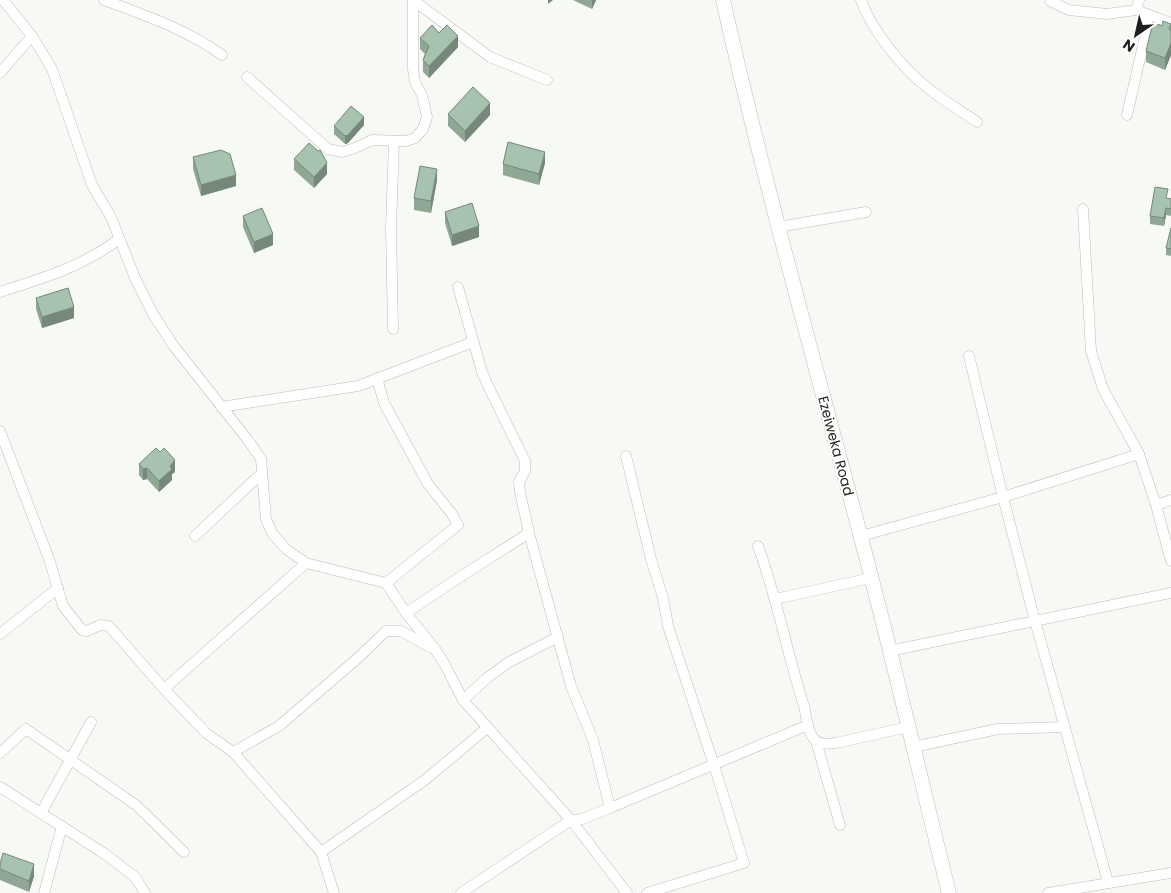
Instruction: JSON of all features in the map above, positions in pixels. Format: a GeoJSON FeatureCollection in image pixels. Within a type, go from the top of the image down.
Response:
{"type":"FeatureCollection","features":[{"type":"Feature","properties":{"kind":"main road","name":"Ezeiweka Road"},"geometry":{"type":"LineString","coordinates":[[723,0],[778,227],[861,536],[949,893]]}},
{"type":"Feature","properties":{"kind":"street"},"geometry":{"type":"LineString","coordinates":[[3,0],[32,36],[52,69],[92,185],[111,218],[153,314],[173,345],[261,458],[266,518],[272,533],[286,549],[306,564],[386,583],[406,613],[435,649],[464,700],[571,820],[627,893]]}},
{"type":"Feature","properties":{"kind":"street"},"geometry":{"type":"LineString","coordinates":[[104,0],[170,26],[206,44],[222,55]]}},
{"type":"Feature","properties":{"kind":"street"},"geometry":{"type":"LineString","coordinates":[[413,0],[490,57],[547,80]]}},
{"type":"Feature","properties":{"kind":"street"},"geometry":{"type":"LineString","coordinates":[[248,77],[328,149],[342,152],[372,140],[406,141],[415,138],[423,128],[427,117],[422,94],[415,82],[413,69],[413,0]]}},
{"type":"Feature","properties":{"kind":"street"},"geometry":{"type":"LineString","coordinates":[[861,0],[877,31],[905,66],[927,88],[977,122]]}},
{"type":"Feature","properties":{"kind":"street"},"geometry":{"type":"LineString","coordinates":[[1050,1],[1069,10],[1107,14],[1138,5],[1148,15],[1171,24]]}},
{"type":"Feature","properties":{"kind":"street"},"geometry":{"type":"LineString","coordinates":[[1127,115],[1146,32],[1148,15]]}},
{"type":"Feature","properties":{"kind":"street"},"geometry":{"type":"LineString","coordinates":[[0,73],[32,36]]}},
{"type":"Feature","properties":{"kind":"street"},"geometry":{"type":"LineString","coordinates":[[392,330],[391,228],[394,141]]}},
{"type":"Feature","properties":{"kind":"street"},"geometry":{"type":"LineString","coordinates":[[1083,209],[1091,351],[1103,389],[1140,454],[1171,561]]}},
{"type":"Feature","properties":{"kind":"street"},"geometry":{"type":"LineString","coordinates":[[778,227],[866,212]]}},
{"type":"Feature","properties":{"kind":"street"},"geometry":{"type":"LineString","coordinates":[[0,292],[82,263],[119,239]]}},
{"type":"Feature","properties":{"kind":"street"},"geometry":{"type":"LineString","coordinates":[[458,287],[490,390],[525,461],[525,471],[519,482],[529,533],[571,686],[593,740],[610,808]]}},
{"type":"Feature","properties":{"kind":"street"},"geometry":{"type":"LineString","coordinates":[[221,407],[358,386],[474,342]]}},
{"type":"Feature","properties":{"kind":"street"},"geometry":{"type":"LineString","coordinates":[[969,356],[1035,621],[1108,882]]}},
{"type":"Feature","properties":{"kind":"street"},"geometry":{"type":"LineString","coordinates":[[377,378],[384,402],[428,484],[452,514],[458,525],[386,583]]}},
{"type":"Feature","properties":{"kind":"street"},"geometry":{"type":"LineString","coordinates":[[0,432],[48,559],[63,606],[82,630],[87,631],[100,625],[109,626],[164,689],[206,733],[233,752],[321,852],[334,893]]}},
{"type":"Feature","properties":{"kind":"street"},"geometry":{"type":"LineString","coordinates":[[861,536],[1003,497],[1140,454]]}},
{"type":"Feature","properties":{"kind":"street"},"geometry":{"type":"LineString","coordinates":[[626,456],[651,559],[663,598],[668,626],[744,863],[648,893]]}},
{"type":"Feature","properties":{"kind":"street"},"geometry":{"type":"LineString","coordinates":[[195,536],[262,473]]}},
{"type":"Feature","properties":{"kind":"street"},"geometry":{"type":"LineString","coordinates":[[1156,505],[1171,500]]}},
{"type":"Feature","properties":{"kind":"street"},"geometry":{"type":"LineString","coordinates":[[406,613],[529,533]]}},
{"type":"Feature","properties":{"kind":"street"},"geometry":{"type":"LineString","coordinates":[[758,546],[768,572],[808,725],[816,741],[840,825]]}},
{"type":"Feature","properties":{"kind":"street"},"geometry":{"type":"LineString","coordinates":[[164,689],[306,564]]}},
{"type":"Feature","properties":{"kind":"street"},"geometry":{"type":"LineString","coordinates":[[774,599],[871,578]]}},
{"type":"Feature","properties":{"kind":"street"},"geometry":{"type":"LineString","coordinates":[[0,634],[58,588]]}},
{"type":"Feature","properties":{"kind":"street"},"geometry":{"type":"LineString","coordinates":[[889,651],[1171,593]]}},
{"type":"Feature","properties":{"kind":"street"},"geometry":{"type":"LineString","coordinates":[[233,752],[279,726],[358,658],[386,631],[401,631],[435,649]]}},
{"type":"Feature","properties":{"kind":"street"},"geometry":{"type":"LineString","coordinates":[[464,700],[487,678],[509,662],[558,637]]}},
{"type":"Feature","properties":{"kind":"street"},"geometry":{"type":"LineString","coordinates":[[42,813],[91,722]]}},
{"type":"Feature","properties":{"kind":"street"},"geometry":{"type":"LineString","coordinates":[[461,893],[571,820],[582,819],[610,808],[808,725]]}},
{"type":"Feature","properties":{"kind":"street"},"geometry":{"type":"LineString","coordinates":[[816,741],[825,745],[908,727]]}},
{"type":"Feature","properties":{"kind":"street"},"geometry":{"type":"LineString","coordinates":[[913,747],[998,730],[1065,727]]}},
{"type":"Feature","properties":{"kind":"street"},"geometry":{"type":"LineString","coordinates":[[321,852],[425,780],[487,728]]}},
{"type":"Feature","properties":{"kind":"street"},"geometry":{"type":"LineString","coordinates":[[0,753],[26,729],[136,805],[184,852]]}},
{"type":"Feature","properties":{"kind":"street"},"geometry":{"type":"LineString","coordinates":[[0,787],[104,854],[135,877],[145,893]]}},
{"type":"Feature","properties":{"kind":"street"},"geometry":{"type":"LineString","coordinates":[[44,893],[62,826]]}},
{"type":"Feature","properties":{"kind":"street"},"geometry":{"type":"LineString","coordinates":[[1048,893],[1171,873]]}},
{"type":"Feature","properties":{"kind":"building"},"geometry":{"type":"Polygon","coordinates":[[[1163,21],[1171,24],[1169,29],[1171,30],[1171,43],[1165,58],[1146,51],[1153,22],[1162,26],[1163,21]]]}},
{"type":"Feature","properties":{"kind":"building"},"geometry":{"type":"Polygon","coordinates":[[[432,25],[439,33],[447,25],[458,36],[429,66],[423,60],[429,46],[420,38],[432,25]]]}},
{"type":"Feature","properties":{"kind":"building"},"geometry":{"type":"Polygon","coordinates":[[[473,87],[490,103],[465,131],[448,114],[473,87]]]}},
{"type":"Feature","properties":{"kind":"building"},"geometry":{"type":"Polygon","coordinates":[[[351,106],[364,117],[345,136],[334,126],[351,106]]]}},
{"type":"Feature","properties":{"kind":"building"},"geometry":{"type":"Polygon","coordinates":[[[508,142],[545,152],[539,174],[503,164],[508,142]]]}},
{"type":"Feature","properties":{"kind":"building"},"geometry":{"type":"Polygon","coordinates":[[[309,143],[318,151],[320,150],[327,163],[314,177],[294,159],[309,143]]]}},
{"type":"Feature","properties":{"kind":"building"},"geometry":{"type":"Polygon","coordinates":[[[221,150],[230,154],[236,175],[201,185],[193,157],[221,150]]]}},
{"type":"Feature","properties":{"kind":"building"},"geometry":{"type":"Polygon","coordinates":[[[420,166],[437,169],[431,201],[414,198],[420,166]]]}},
{"type":"Feature","properties":{"kind":"building"},"geometry":{"type":"Polygon","coordinates":[[[1155,187],[1168,189],[1166,198],[1171,199],[1171,209],[1166,208],[1164,218],[1150,216],[1155,187]]]}},
{"type":"Feature","properties":{"kind":"building"},"geometry":{"type":"Polygon","coordinates":[[[472,203],[479,226],[452,235],[445,212],[472,203]]]}},
{"type":"Feature","properties":{"kind":"building"},"geometry":{"type":"Polygon","coordinates":[[[262,208],[273,234],[254,242],[243,216],[262,208]]]}},
{"type":"Feature","properties":{"kind":"building"},"geometry":{"type":"Polygon","coordinates":[[[1171,228],[1171,249],[1166,248],[1171,228]]]}},
{"type":"Feature","properties":{"kind":"building"},"geometry":{"type":"Polygon","coordinates":[[[68,288],[74,307],[42,317],[36,298],[68,288]]]}},
{"type":"Feature","properties":{"kind":"building"},"geometry":{"type":"Polygon","coordinates":[[[156,448],[160,452],[164,448],[175,460],[170,466],[172,469],[159,481],[147,468],[143,469],[139,464],[156,448]]]}},
{"type":"Feature","properties":{"kind":"building"},"geometry":{"type":"Polygon","coordinates":[[[3,853],[34,864],[29,881],[0,869],[3,853]]]}}]}
